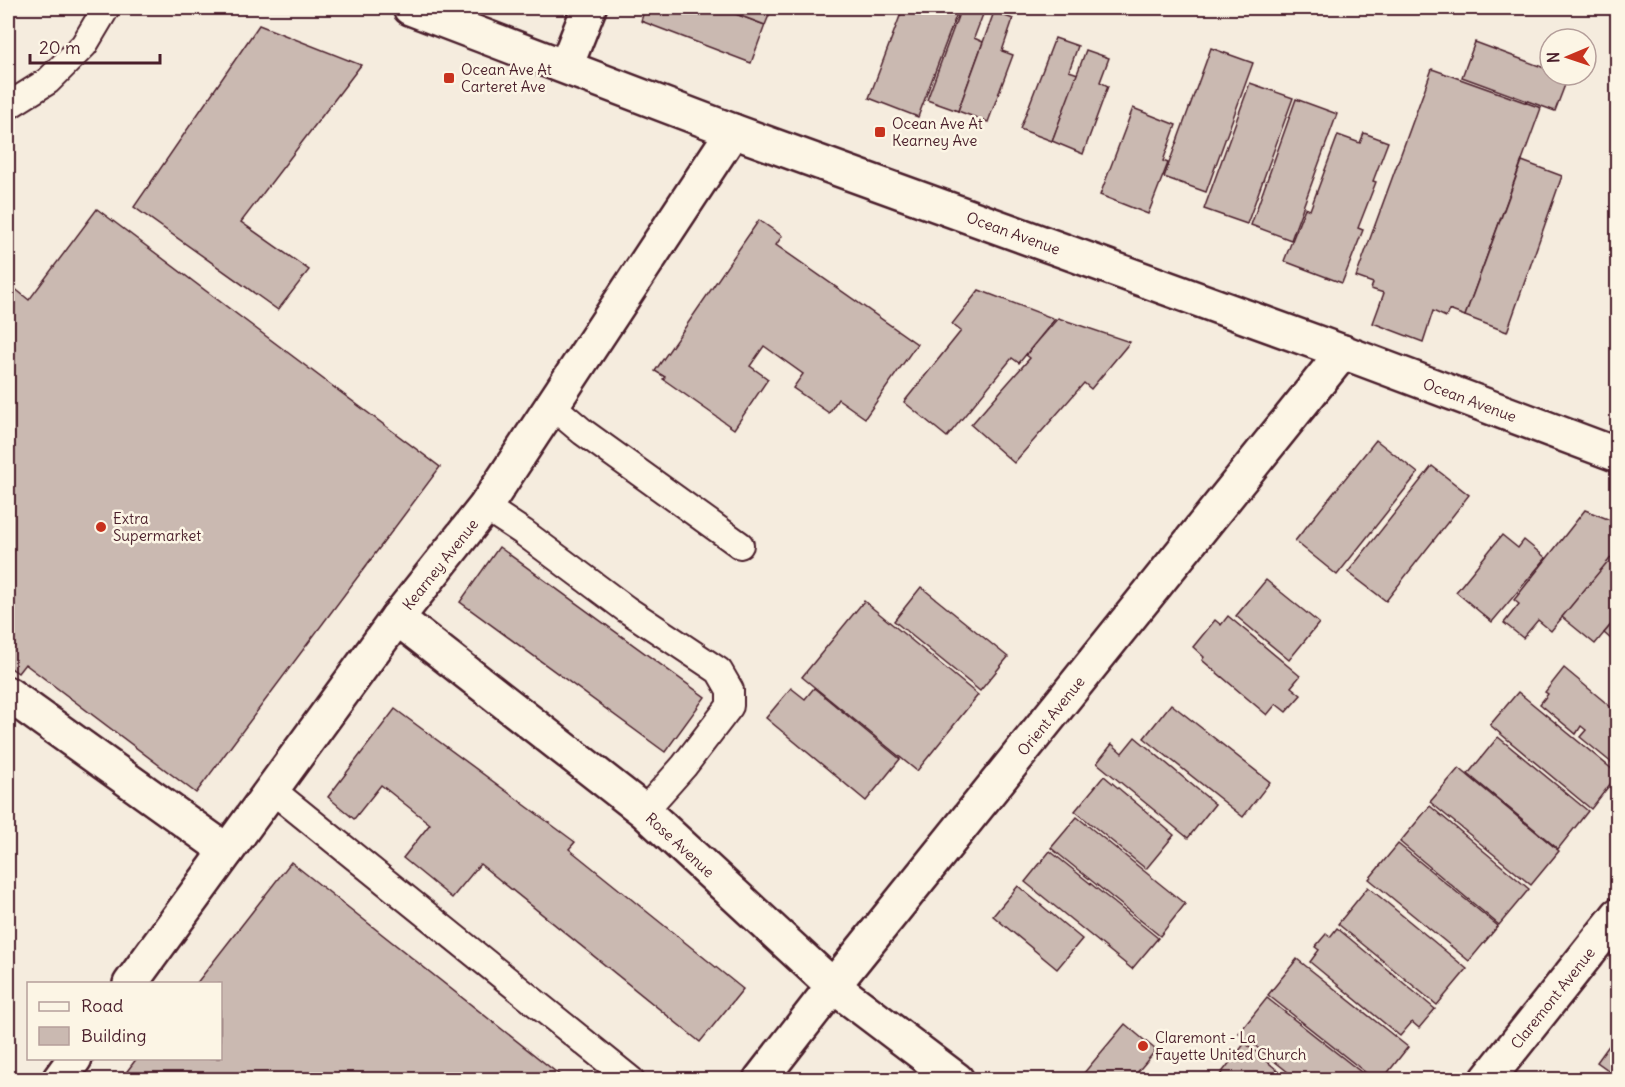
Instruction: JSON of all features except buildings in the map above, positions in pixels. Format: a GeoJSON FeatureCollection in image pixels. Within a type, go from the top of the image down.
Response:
{"type":"FeatureCollection","features":[{"type":"Feature","properties":{"kind":"street","name":"Ocean Avenue"},"geometry":{"type":"LineString","coordinates":[[410,8],[733,131],[1343,352],[1617,455]]}},
{"type":"Feature","properties":{"kind":"street"},"geometry":{"type":"LineString","coordinates":[[566,66],[589,8]]}},
{"type":"Feature","properties":{"kind":"street","name":"Kearney Avenue"},"geometry":{"type":"LineString","coordinates":[[131,982],[397,618],[485,507],[550,405],[733,131]]}},
{"type":"Feature","properties":{"kind":"street","name":"Orient Avenue"},"geometry":{"type":"LineString","coordinates":[[760,1080],[1343,352]]}},
{"type":"Feature","properties":{"kind":"street","name":"Rose Avenue"},"geometry":{"type":"LineString","coordinates":[[397,618],[644,811],[833,986],[957,1080]]}},
{"type":"Feature","properties":{"kind":"street"},"geometry":{"type":"LineString","coordinates":[[8,694],[227,851]]}},
{"type":"Feature","properties":{"kind":"street","name":"Claremont Avenue"},"geometry":{"type":"LineString","coordinates":[[1487,1080],[1617,915]]}},
{"type":"Feature","properties":{"kind":"street"},"geometry":{"type":"LineString","coordinates":[[59,1080],[74,1060]]}},
{"type":"Feature","properties":{"kind":"lane"},"geometry":{"type":"LineString","coordinates":[[8,106],[48,81],[63,67],[84,45],[106,8]]}},
{"type":"Feature","properties":{"kind":"lane"},"geometry":{"type":"LineString","coordinates":[[550,405],[583,432],[740,544]]}},
{"type":"Feature","properties":{"kind":"lane"},"geometry":{"type":"LineString","coordinates":[[485,507],[523,532],[626,609],[719,671],[730,690],[730,706],[684,766],[644,811]]}},
{"type":"Feature","properties":{"kind":"lane"},"geometry":{"type":"LineString","coordinates":[[272,790],[631,1080]]}},
{"type":"Feature","properties":{"kind":"place","name":"Ocean Ave At Carteret Ave"},"geometry":{"type":"Point","coordinates":[449,78]}},
{"type":"Feature","properties":{"kind":"place","name":"Ocean Ave At Kearney Ave"},"geometry":{"type":"Point","coordinates":[880,132]}},
{"type":"Feature","properties":{"kind":"place","name":"Extra Supermarket"},"geometry":{"type":"Point","coordinates":[101,527]}},
{"type":"Feature","properties":{"kind":"place","name":"Claremont - La Fayette United Church"},"geometry":{"type":"Point","coordinates":[1143,1046]}}]}
